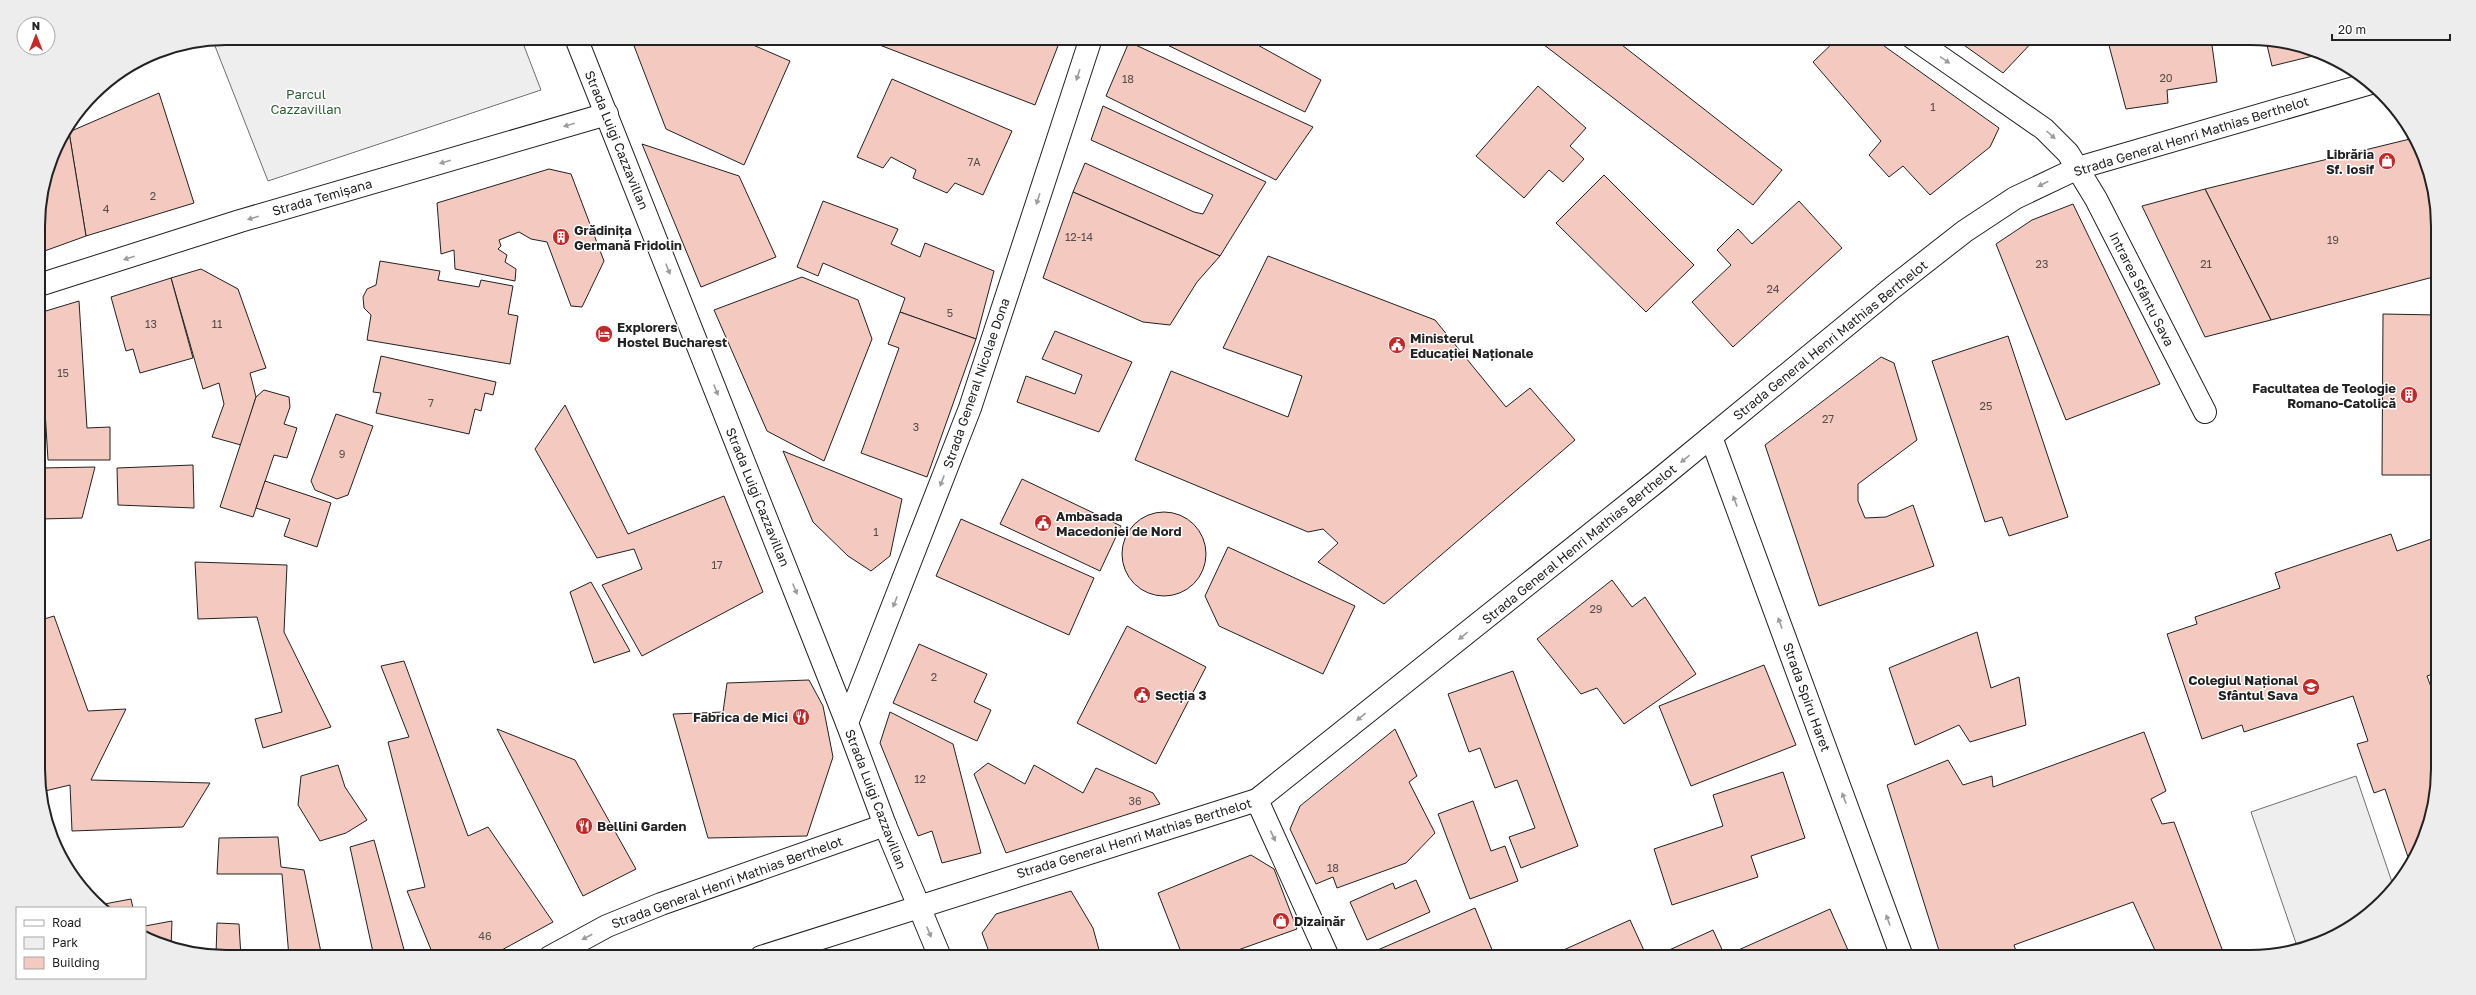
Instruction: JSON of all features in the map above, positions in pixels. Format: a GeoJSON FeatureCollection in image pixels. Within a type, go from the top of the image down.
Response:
{"type":"FeatureCollection","features":[{"type":"Feature","properties":{"kind":"street","name":"Strada Luigi Cazzavillan"},"geometry":{"type":"LineString","coordinates":[[579,45],[847,723],[885,825],[937,950]]}},
{"type":"Feature","properties":{"kind":"street","name":"Strada General Nicolae Dona"},"geometry":{"type":"LineString","coordinates":[[847,723],[970,408],[1088,45]]}},
{"type":"Feature","properties":{"kind":"street","name":"Intrarea Sfântu Sava"},"geometry":{"type":"LineString","coordinates":[[1923,45],[2044,129],[2068,153],[2078,168],[2205,412]]}},
{"type":"Feature","properties":{"kind":"street","name":"Strada General Henri Mathias Berthelot"},"geometry":{"type":"LineString","coordinates":[[783,950],[1257,800],[1711,437],[1965,231],[2015,198],[2078,168],[2364,85]]}},
{"type":"Feature","properties":{"kind":"street","name":"Strada Temișana"},"geometry":{"type":"LineString","coordinates":[[45,283],[240,221],[607,114]]}},
{"type":"Feature","properties":{"kind":"street","name":"Strada Spiru Haret"},"geometry":{"type":"LineString","coordinates":[[1711,437],[1899,950]]}},
{"type":"Feature","properties":{"kind":"street"},"geometry":{"type":"LineString","coordinates":[[1257,800],[1325,950]]}},
{"type":"Feature","properties":{"kind":"street","name":"Strada General Henri Mathias Berthelot"},"geometry":{"type":"LineString","coordinates":[[563,950],[607,926],[661,904],[885,825]]}},
{"type":"Feature","properties":{"kind":"green space","name":"Parcul Cazzavillan"},"geometry":{"type":"Polygon","coordinates":[[[215,45],[524,45],[541,90],[268,181],[215,45]]]}},
{"type":"Feature","properties":{"kind":"green space"},"geometry":{"type":"Polygon","coordinates":[[[2356,776],[2392,881],[2378,897],[2351,919],[2330,931],[2296,944],[2251,812],[2356,776]]]}},
{"type":"Feature","properties":{"kind":"building"},"geometry":{"type":"Polygon","coordinates":[[[634,45],[753,45],[790,61],[744,165],[666,129],[634,45]]]}},
{"type":"Feature","properties":{"kind":"building"},"geometry":{"type":"Polygon","coordinates":[[[880,45],[1058,45],[1035,105],[880,45]]]}},
{"type":"Feature","properties":{"kind":"building"},"geometry":{"type":"Polygon","coordinates":[[[1128,45],[1135,45],[1313,127],[1276,180],[1106,96],[1128,45]]]}},
{"type":"Feature","properties":{"kind":"building"},"geometry":{"type":"Polygon","coordinates":[[[1167,45],[1258,45],[1321,80],[1305,112],[1167,45]]]}},
{"type":"Feature","properties":{"kind":"building"},"geometry":{"type":"Polygon","coordinates":[[[1544,45],[1622,45],[1782,170],[1753,205],[1544,45]]]}},
{"type":"Feature","properties":{"kind":"building"},"geometry":{"type":"Polygon","coordinates":[[[1831,45],[1883,45],[1999,128],[1990,147],[1930,195],[1903,166],[1889,177],[1869,155],[1881,141],[1813,62],[1831,45]]]}},
{"type":"Feature","properties":{"kind":"building"},"geometry":{"type":"Polygon","coordinates":[[[1964,45],[2029,45],[2003,73],[1964,45]]]}},
{"type":"Feature","properties":{"kind":"building"},"geometry":{"type":"Polygon","coordinates":[[[2109,45],[2212,45],[2217,82],[2167,90],[2168,103],[2126,109],[2109,45]]]}},
{"type":"Feature","properties":{"kind":"building"},"geometry":{"type":"Polygon","coordinates":[[[2267,46],[2285,48],[2312,56],[2272,66],[2267,46]]]}},
{"type":"Feature","properties":{"kind":"building"},"geometry":{"type":"Polygon","coordinates":[[[892,79],[1012,131],[983,195],[955,183],[947,193],[913,178],[916,170],[891,157],[883,168],[857,157],[892,79]]]}},
{"type":"Feature","properties":{"kind":"building"},"geometry":{"type":"Polygon","coordinates":[[[1538,86],[1586,128],[1570,146],[1584,159],[1563,182],[1549,170],[1524,198],[1476,156],[1538,86]]]}},
{"type":"Feature","properties":{"kind":"building"},"geometry":{"type":"Polygon","coordinates":[[[159,93],[194,203],[86,236],[70,135],[73,130],[159,93]]]}},
{"type":"Feature","properties":{"kind":"building"},"geometry":{"type":"Polygon","coordinates":[[[1103,106],[1266,182],[1220,256],[1073,192],[1085,163],[1194,212],[1203,214],[1213,195],[1091,140],[1103,106]]]}},
{"type":"Feature","properties":{"kind":"building"},"geometry":{"type":"Polygon","coordinates":[[[70,135],[86,236],[45,251],[45,214],[48,191],[59,157],[70,135]]]}},
{"type":"Feature","properties":{"kind":"building"},"geometry":{"type":"Polygon","coordinates":[[[2409,139],[2417,157],[2428,191],[2431,214],[2431,278],[2271,320],[2205,189],[2409,139]]]}},
{"type":"Feature","properties":{"kind":"building"},"geometry":{"type":"Polygon","coordinates":[[[642,144],[739,176],[776,257],[701,287],[642,144]]]}},
{"type":"Feature","properties":{"kind":"building","name":"Grădinița Germană Fridolin"},"geometry":{"type":"Polygon","coordinates":[[[549,169],[571,174],[604,261],[582,307],[571,306],[547,242],[531,239],[519,232],[499,240],[501,246],[498,249],[507,255],[505,262],[516,269],[515,281],[455,269],[454,250],[441,254],[437,203],[549,169]]]}},
{"type":"Feature","properties":{"kind":"building"},"geometry":{"type":"Polygon","coordinates":[[[1604,175],[1694,265],[1646,312],[1556,223],[1604,175]]]}},
{"type":"Feature","properties":{"kind":"building"},"geometry":{"type":"Polygon","coordinates":[[[2205,189],[2271,320],[2205,337],[2142,206],[2205,189]]]}},
{"type":"Feature","properties":{"kind":"building"},"geometry":{"type":"Polygon","coordinates":[[[1073,192],[1220,256],[1197,282],[1170,325],[1143,322],[1043,278],[1073,192]]]}},
{"type":"Feature","properties":{"kind":"building"},"geometry":{"type":"Polygon","coordinates":[[[823,201],[898,229],[891,244],[920,257],[925,243],[994,271],[976,339],[900,312],[905,298],[823,263],[818,276],[797,267],[823,201]]]}},
{"type":"Feature","properties":{"kind":"building"},"geometry":{"type":"Polygon","coordinates":[[[1799,201],[1842,248],[1733,347],[1692,302],[1731,265],[1717,250],[1738,229],[1752,244],[1799,201]]]}},
{"type":"Feature","properties":{"kind":"building"},"geometry":{"type":"Polygon","coordinates":[[[2073,204],[2160,384],[2066,420],[1996,244],[2032,220],[2073,204]]]}},
{"type":"Feature","properties":{"kind":"building"},"geometry":{"type":"Polygon","coordinates":[[[1268,256],[1435,320],[1506,407],[1530,388],[1575,440],[1384,604],[1318,562],[1338,543],[1323,529],[1308,532],[1135,460],[1171,371],[1288,417],[1302,376],[1223,348],[1268,256]]]}},
{"type":"Feature","properties":{"kind":"building"},"geometry":{"type":"Polygon","coordinates":[[[380,261],[440,271],[438,280],[479,287],[481,280],[513,286],[508,314],[518,316],[510,364],[367,340],[371,315],[364,308],[363,297],[367,289],[376,285],[380,261]]]}},
{"type":"Feature","properties":{"kind":"building"},"geometry":{"type":"Polygon","coordinates":[[[201,269],[238,289],[266,368],[250,373],[256,397],[241,445],[212,437],[224,404],[219,383],[203,389],[171,278],[201,269]]]}},
{"type":"Feature","properties":{"kind":"building"},"geometry":{"type":"Polygon","coordinates":[[[802,277],[858,300],[872,339],[824,461],[767,431],[714,310],[802,277]]]}},
{"type":"Feature","properties":{"kind":"building"},"geometry":{"type":"Polygon","coordinates":[[[171,278],[193,358],[140,373],[133,349],[126,351],[111,297],[171,278]]]}},
{"type":"Feature","properties":{"kind":"building"},"geometry":{"type":"Polygon","coordinates":[[[79,301],[87,428],[110,427],[110,460],[48,460],[45,411],[45,311],[79,301]]]}},
{"type":"Feature","properties":{"kind":"building"},"geometry":{"type":"Polygon","coordinates":[[[900,312],[976,339],[927,477],[861,453],[899,348],[888,344],[900,312]]]}},
{"type":"Feature","properties":{"kind":"building","name":"Facultatea de Teologie Romano-Catolică"},"geometry":{"type":"Polygon","coordinates":[[[2383,314],[2431,315],[2431,475],[2382,475],[2383,314]]]}},
{"type":"Feature","properties":{"kind":"building"},"geometry":{"type":"Polygon","coordinates":[[[1055,331],[1132,362],[1099,432],[1017,402],[1026,376],[1075,394],[1082,375],[1042,359],[1055,331]]]}},
{"type":"Feature","properties":{"kind":"building"},"geometry":{"type":"Polygon","coordinates":[[[2008,336],[2068,517],[2009,536],[2002,517],[1985,522],[1932,361],[2008,336]]]}},
{"type":"Feature","properties":{"kind":"building"},"geometry":{"type":"Polygon","coordinates":[[[381,356],[496,382],[493,395],[485,393],[481,411],[475,409],[469,434],[376,413],[381,393],[373,392],[381,356]]]}},
{"type":"Feature","properties":{"kind":"building"},"geometry":{"type":"Polygon","coordinates":[[[1881,357],[1894,363],[1917,440],[1858,484],[1858,501],[1865,518],[1886,517],[1913,505],[1934,566],[1819,606],[1765,445],[1881,357]]]}},
{"type":"Feature","properties":{"kind":"building"},"geometry":{"type":"Polygon","coordinates":[[[264,390],[289,397],[290,407],[284,424],[297,428],[287,458],[274,455],[253,517],[220,507],[256,397],[264,390]]]}},
{"type":"Feature","properties":{"kind":"building"},"geometry":{"type":"Polygon","coordinates":[[[565,405],[628,534],[724,496],[763,592],[642,656],[602,585],[642,569],[634,549],[597,558],[535,449],[565,405]]]}},
{"type":"Feature","properties":{"kind":"building"},"geometry":{"type":"Polygon","coordinates":[[[336,414],[373,426],[348,495],[337,499],[315,490],[311,481],[336,414]]]}},
{"type":"Feature","properties":{"kind":"building"},"geometry":{"type":"Polygon","coordinates":[[[783,451],[902,499],[890,556],[871,571],[848,556],[813,522],[783,451]]]}},
{"type":"Feature","properties":{"kind":"building"},"geometry":{"type":"Polygon","coordinates":[[[193,465],[194,508],[118,505],[117,468],[193,465]]]}},
{"type":"Feature","properties":{"kind":"building"},"geometry":{"type":"Polygon","coordinates":[[[95,467],[82,518],[45,519],[45,468],[95,467]]]}},
{"type":"Feature","properties":{"kind":"building"},"geometry":{"type":"Polygon","coordinates":[[[1022,479],[1121,526],[1100,571],[1000,524],[1022,479]]]}},
{"type":"Feature","properties":{"kind":"building"},"geometry":{"type":"Polygon","coordinates":[[[265,481],[331,503],[317,547],[284,536],[290,519],[256,508],[265,481]]]}},
{"type":"Feature","properties":{"kind":"building"},"geometry":{"type":"Polygon","coordinates":[[[1164,512],[1180,515],[1194,524],[1203,538],[1206,554],[1203,570],[1194,584],[1180,593],[1164,596],[1148,593],[1134,584],[1125,570],[1122,554],[1125,538],[1134,524],[1148,515],[1164,512]]]}},
{"type":"Feature","properties":{"kind":"building"},"geometry":{"type":"Polygon","coordinates":[[[961,519],[1094,578],[1069,635],[936,576],[961,519]]]}},
{"type":"Feature","properties":{"kind":"building"},"geometry":{"type":"Polygon","coordinates":[[[2391,534],[2397,551],[2431,539],[2431,675],[2427,676],[2431,687],[2431,781],[2425,816],[2408,857],[2385,789],[2374,793],[2357,744],[2368,741],[2353,696],[2244,732],[2242,725],[2202,739],[2167,634],[2197,624],[2195,617],[2280,588],[2275,573],[2391,534]]]}},
{"type":"Feature","properties":{"kind":"building"},"geometry":{"type":"Polygon","coordinates":[[[1228,547],[1355,606],[1323,674],[1219,626],[1205,596],[1228,547]]]}},
{"type":"Feature","properties":{"kind":"building"},"geometry":{"type":"Polygon","coordinates":[[[195,562],[287,565],[284,632],[331,727],[263,748],[255,719],[282,712],[257,617],[198,619],[195,562]]]}},
{"type":"Feature","properties":{"kind":"building"},"geometry":{"type":"Polygon","coordinates":[[[1612,580],[1632,607],[1645,597],[1696,674],[1624,724],[1597,688],[1581,694],[1537,639],[1612,580]]]}},
{"type":"Feature","properties":{"kind":"building"},"geometry":{"type":"Polygon","coordinates":[[[591,582],[630,651],[594,663],[570,592],[591,582]]]}},
{"type":"Feature","properties":{"kind":"building"},"geometry":{"type":"Polygon","coordinates":[[[54,616],[88,711],[126,709],[91,780],[210,783],[183,827],[72,831],[70,785],[47,791],[45,781],[45,619],[54,616]]]}},
{"type":"Feature","properties":{"kind":"building","name":"Secția 3"},"geometry":{"type":"Polygon","coordinates":[[[1127,626],[1206,667],[1156,764],[1077,723],[1127,626]]]}},
{"type":"Feature","properties":{"kind":"building"},"geometry":{"type":"Polygon","coordinates":[[[1977,632],[1991,688],[2019,677],[2026,725],[1970,742],[1959,725],[1915,745],[1889,668],[1977,632]]]}},
{"type":"Feature","properties":{"kind":"building"},"geometry":{"type":"Polygon","coordinates":[[[919,644],[987,674],[974,702],[991,710],[977,741],[893,703],[919,644]]]}},
{"type":"Feature","properties":{"kind":"building"},"geometry":{"type":"Polygon","coordinates":[[[404,661],[468,836],[488,827],[553,922],[502,950],[431,950],[407,891],[425,887],[388,742],[409,737],[381,666],[404,661]]]}},
{"type":"Feature","properties":{"kind":"building"},"geometry":{"type":"Polygon","coordinates":[[[1764,665],[1796,745],[1691,786],[1659,706],[1764,665]]]}},
{"type":"Feature","properties":{"kind":"building"},"geometry":{"type":"Polygon","coordinates":[[[1513,671],[1578,846],[1521,868],[1509,837],[1535,828],[1517,780],[1495,788],[1480,748],[1469,752],[1448,694],[1513,671]]]}},
{"type":"Feature","properties":{"kind":"building"},"geometry":{"type":"Polygon","coordinates":[[[809,680],[823,706],[833,757],[807,836],[708,838],[673,714],[723,712],[727,683],[809,680]]]}},
{"type":"Feature","properties":{"kind":"building"},"geometry":{"type":"Polygon","coordinates":[[[890,712],[953,744],[981,853],[942,863],[932,831],[918,836],[880,743],[890,712]]]}},
{"type":"Feature","properties":{"kind":"building"},"geometry":{"type":"Polygon","coordinates":[[[497,729],[575,760],[636,869],[583,896],[497,729]]]}},
{"type":"Feature","properties":{"kind":"building"},"geometry":{"type":"Polygon","coordinates":[[[1395,729],[1417,776],[1409,782],[1435,833],[1406,863],[1337,888],[1333,877],[1316,884],[1290,829],[1300,806],[1395,729]]]}},
{"type":"Feature","properties":{"kind":"building"},"geometry":{"type":"Polygon","coordinates":[[[2144,732],[2166,791],[2151,799],[2162,824],[2174,822],[2222,950],[2155,950],[2133,902],[2014,945],[2016,950],[1939,950],[1887,785],[1948,760],[1963,785],[1992,776],[1993,787],[2144,732]]]}},
{"type":"Feature","properties":{"kind":"building"},"geometry":{"type":"Polygon","coordinates":[[[988,763],[1025,784],[1034,765],[1083,793],[1096,768],[1153,793],[1160,804],[1006,853],[974,774],[988,763]]]}},
{"type":"Feature","properties":{"kind":"building"},"geometry":{"type":"Polygon","coordinates":[[[338,765],[345,787],[367,820],[346,833],[320,841],[298,805],[301,776],[338,765]]]}},
{"type":"Feature","properties":{"kind":"building"},"geometry":{"type":"Polygon","coordinates":[[[1783,772],[1805,838],[1751,856],[1758,877],[1672,905],[1654,849],[1723,826],[1713,795],[1783,772]]]}},
{"type":"Feature","properties":{"kind":"building"},"geometry":{"type":"Polygon","coordinates":[[[1473,801],[1491,851],[1505,846],[1518,881],[1470,899],[1438,814],[1473,801]]]}},
{"type":"Feature","properties":{"kind":"building"},"geometry":{"type":"Polygon","coordinates":[[[278,837],[281,867],[304,870],[321,950],[288,950],[282,874],[217,874],[219,838],[278,837]]]}},
{"type":"Feature","properties":{"kind":"building"},"geometry":{"type":"Polygon","coordinates":[[[374,840],[404,950],[372,950],[350,847],[374,840]]]}},
{"type":"Feature","properties":{"kind":"building"},"geometry":{"type":"Polygon","coordinates":[[[1251,855],[1274,869],[1297,929],[1238,950],[1180,950],[1158,893],[1251,855]]]}},
{"type":"Feature","properties":{"kind":"building"},"geometry":{"type":"Polygon","coordinates":[[[1416,880],[1430,912],[1367,940],[1350,902],[1393,883],[1395,889],[1416,880]]]}},
{"type":"Feature","properties":{"kind":"building"},"geometry":{"type":"Polygon","coordinates":[[[1071,891],[1093,928],[1099,950],[988,950],[982,933],[996,914],[1071,891]]]}},
{"type":"Feature","properties":{"kind":"building"},"geometry":{"type":"Polygon","coordinates":[[[131,899],[133,907],[109,907],[106,904],[131,899]]]}},
{"type":"Feature","properties":{"kind":"building"},"geometry":{"type":"Polygon","coordinates":[[[1475,908],[1492,950],[1378,950],[1475,908]]]}},
{"type":"Feature","properties":{"kind":"building"},"geometry":{"type":"Polygon","coordinates":[[[1830,909],[1848,950],[1738,950],[1830,909]]]}},
{"type":"Feature","properties":{"kind":"building"},"geometry":{"type":"Polygon","coordinates":[[[1630,920],[1644,950],[1564,950],[1630,920]]]}},
{"type":"Feature","properties":{"kind":"building"},"geometry":{"type":"Polygon","coordinates":[[[172,921],[171,941],[146,931],[146,926],[172,921]]]}},
{"type":"Feature","properties":{"kind":"building"},"geometry":{"type":"Polygon","coordinates":[[[217,923],[239,924],[241,950],[216,950],[217,923]]]}},
{"type":"Feature","properties":{"kind":"building"},"geometry":{"type":"Polygon","coordinates":[[[1713,930],[1722,950],[1669,950],[1713,930]]]}},
{"type":"Feature","properties":{"kind":"place","name":"Librăria Sf. Iosif"},"geometry":{"type":"Point","coordinates":[2387,161]}},
{"type":"Feature","properties":{"kind":"place","name":"Grădinița Germană Fridolin"},"geometry":{"type":"Point","coordinates":[561,237]}},
{"type":"Feature","properties":{"kind":"place","name":"Explorers Hostel Bucharest"},"geometry":{"type":"Point","coordinates":[604,334]}},
{"type":"Feature","properties":{"kind":"place","name":"Ministerul Educației Naționale"},"geometry":{"type":"Point","coordinates":[1397,345]}},
{"type":"Feature","properties":{"kind":"place","name":"Facultatea de Teologie Romano-Catolică"},"geometry":{"type":"Point","coordinates":[2409,395]}},
{"type":"Feature","properties":{"kind":"place","name":"Ambasada Macedoniei de Nord"},"geometry":{"type":"Point","coordinates":[1043,523]}},
{"type":"Feature","properties":{"kind":"place","name":"Colegiul Național Sfântul Sava"},"geometry":{"type":"Point","coordinates":[2311,687]}},
{"type":"Feature","properties":{"kind":"place","name":"Secția 3"},"geometry":{"type":"Point","coordinates":[1142,695]}},
{"type":"Feature","properties":{"kind":"place","name":"Fabrica de Mici"},"geometry":{"type":"Point","coordinates":[801,717]}},
{"type":"Feature","properties":{"kind":"place","name":"Bellini Garden"},"geometry":{"type":"Point","coordinates":[584,826]}},
{"type":"Feature","properties":{"kind":"place","name":"Dizainăr"},"geometry":{"type":"Point","coordinates":[1281,921]}}]}
